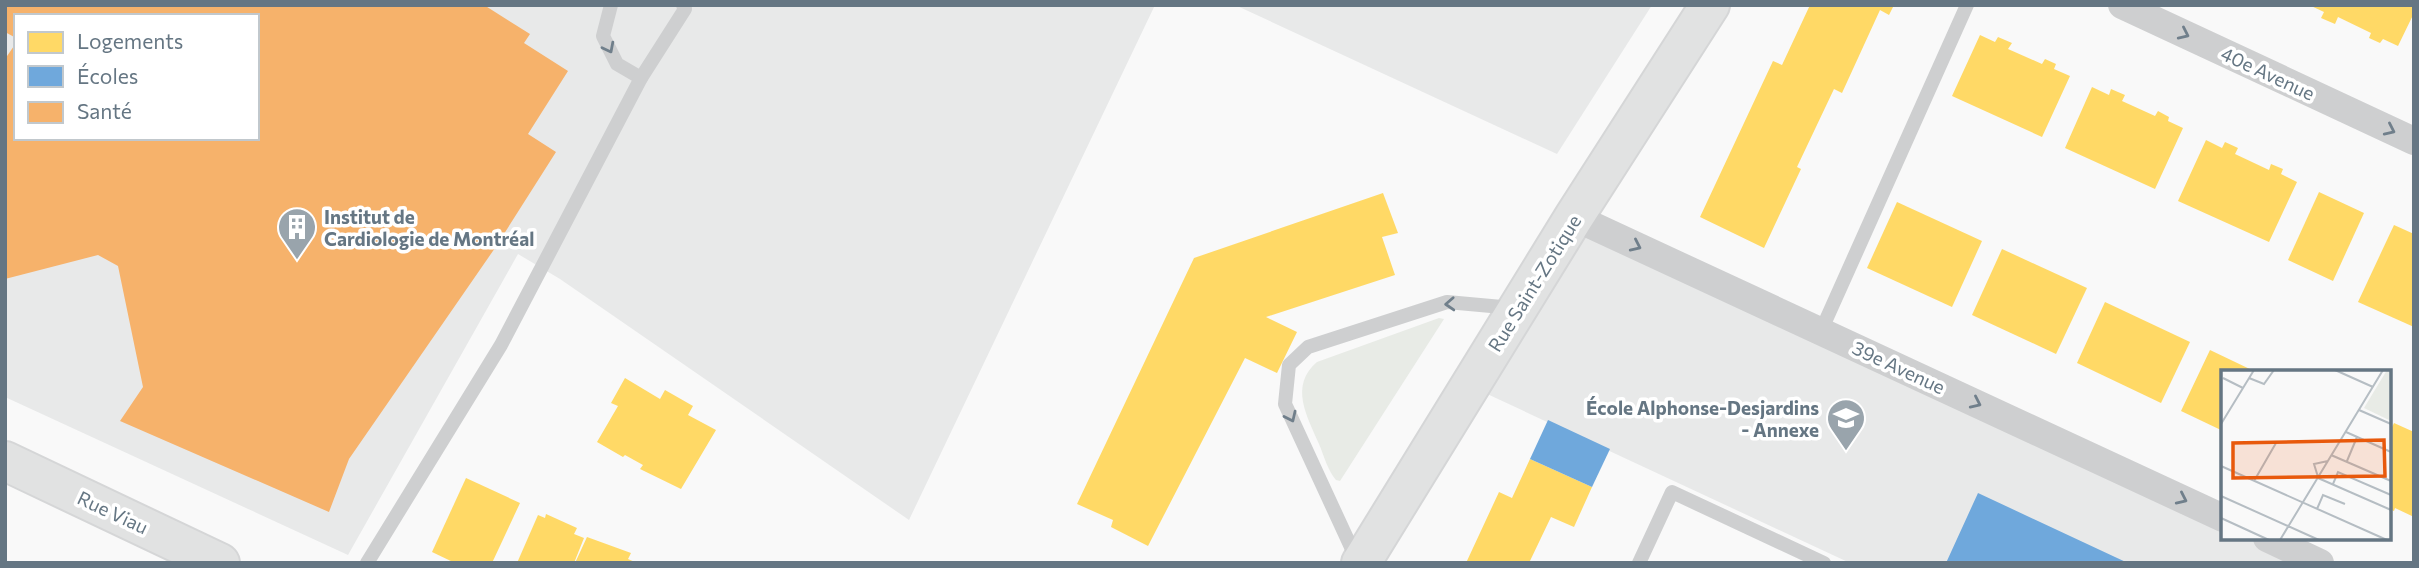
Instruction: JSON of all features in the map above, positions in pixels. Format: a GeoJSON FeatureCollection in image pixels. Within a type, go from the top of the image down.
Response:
{"type":"FeatureCollection","features":[{"type":"Feature","properties":{"kind":"street","name":"Rue Saint-Zotique"},"geometry":{"type":"LineString","coordinates":[[1360,563],[1574,217],[1710,5]]}},
{"type":"Feature","properties":{"kind":"street","name":"40e Avenue"},"geometry":{"type":"LineString","coordinates":[[2122,5],[2414,141]]}},
{"type":"Feature","properties":{"kind":"street","name":"39e Avenue"},"geometry":{"type":"LineString","coordinates":[[1574,217],[2221,517]]}},
{"type":"Feature","properties":{"kind":"street","name":"Rue Viau"},"geometry":{"type":"LineString","coordinates":[[5,461],[220,563]]}},
{"type":"Feature","properties":{"kind":"street"},"geometry":{"type":"LineString","coordinates":[[2271,540],[2320,563]]}},
{"type":"Feature","properties":{"kind":"lane"},"geometry":{"type":"LineString","coordinates":[[611,5],[603,36],[617,64],[641,78]]}},
{"type":"Feature","properties":{"kind":"lane"},"geometry":{"type":"LineString","coordinates":[[1821,331],[1967,5]]}},
{"type":"Feature","properties":{"kind":"lane"},"geometry":{"type":"LineString","coordinates":[[366,563],[501,345],[641,78],[684,7]]}},
{"type":"Feature","properties":{"kind":"lane"},"geometry":{"type":"LineString","coordinates":[[1360,563],[1284,404],[1289,365],[1308,347],[1447,302],[1518,309]]}},
{"type":"Feature","properties":{"kind":"lane"},"geometry":{"type":"LineString","coordinates":[[1639,563],[1672,492],[1824,563]]}},
{"type":"Feature","properties":{"kind":"shaded area"},"geometry":{"type":"Polygon","coordinates":[[[5,5],[1155,5],[909,520],[560,279],[518,254],[348,555],[5,397],[5,5]]]}},
{"type":"Feature","properties":{"kind":"shaded area"},"geometry":{"type":"Polygon","coordinates":[[[1235,5],[1652,5],[1557,154],[1235,5]]]}},
{"type":"Feature","properties":{"kind":"shaded area","name":"École Alphonse-Desjardins - Annexe"},"geometry":{"type":"Polygon","coordinates":[[[1574,217],[2221,517],[2221,540],[2271,540],[2320,563],[1850,563],[1470,386],[1574,217]]]}},
{"type":"Feature","properties":{"kind":"shaded area"},"geometry":{"type":"Polygon","coordinates":[[[1439,318],[1444,319],[1340,481],[1336,480],[1326,463],[1303,402],[1302,391],[1309,371],[1317,362],[1439,318]]]}},
{"type":"Feature","properties":{"kind":"building: Logements"},"geometry":{"type":"Polygon","coordinates":[[[1810,5],[1894,5],[1889,15],[1880,10],[1842,93],[1834,89],[1797,167],[1801,169],[1764,248],[1700,217],[1773,61],[1782,65],[1810,5]]]}},
{"type":"Feature","properties":{"kind":"building: Logements"},"geometry":{"type":"Polygon","coordinates":[[[2309,5],[2414,5],[2414,13],[2398,46],[2383,39],[2380,43],[2369,38],[2371,33],[2338,17],[2335,24],[2321,18],[2324,12],[2309,5]]]}},
{"type":"Feature","properties":{"kind":"building: Logements"},"geometry":{"type":"Polygon","coordinates":[[[1980,35],[1995,42],[1998,37],[2012,43],[2008,49],[2042,64],[2045,59],[2056,64],[2054,69],[2070,76],[2042,137],[1952,96],[1980,35]]]}},
{"type":"Feature","properties":{"kind":"building: Logements"},"geometry":{"type":"Polygon","coordinates":[[[2092,87],[2109,95],[2111,89],[2125,95],[2122,101],[2155,116],[2158,111],[2169,117],[2168,121],[2183,128],[2155,189],[2065,148],[2092,87]]]}},
{"type":"Feature","properties":{"kind":"building: Logements"},"geometry":{"type":"Polygon","coordinates":[[[2206,140],[2222,148],[2225,142],[2238,148],[2235,154],[2269,170],[2271,164],[2283,169],[2281,174],[2297,182],[2269,242],[2178,201],[2206,140]]]}},
{"type":"Feature","properties":{"kind":"building: Logements"},"geometry":{"type":"Polygon","coordinates":[[[2319,192],[2364,213],[2333,281],[2288,260],[2319,192]]]}},
{"type":"Feature","properties":{"kind":"building: Logements"},"geometry":{"type":"Polygon","coordinates":[[[1383,193],[1398,233],[1382,237],[1395,275],[1266,317],[1297,332],[1277,373],[1245,358],[1148,546],[1111,527],[1113,520],[1077,504],[1194,258],[1383,193]]]}},
{"type":"Feature","properties":{"kind":"building: Logements"},"geometry":{"type":"Polygon","coordinates":[[[1897,202],[1982,241],[1952,307],[1867,268],[1897,202]]]}},
{"type":"Feature","properties":{"kind":"building: Logements"},"geometry":{"type":"Polygon","coordinates":[[[2394,225],[2414,234],[2414,327],[2358,302],[2394,225]]]}},
{"type":"Feature","properties":{"kind":"building: Logements"},"geometry":{"type":"Polygon","coordinates":[[[2002,249],[2087,288],[2056,354],[1972,315],[2002,249]]]}},
{"type":"Feature","properties":{"kind":"building: Logements"},"geometry":{"type":"Polygon","coordinates":[[[2105,302],[2190,342],[2161,403],[2077,363],[2105,302]]]}},
{"type":"Feature","properties":{"kind":"building: Logements"},"geometry":{"type":"Polygon","coordinates":[[[2210,350],[2252,370],[2221,370],[2221,430],[2181,411],[2210,350]]]}},
{"type":"Feature","properties":{"kind":"building: Logements"},"geometry":{"type":"Polygon","coordinates":[[[625,378],[660,399],[665,390],[693,406],[688,415],[716,430],[681,489],[640,469],[643,465],[597,442],[618,406],[611,403],[625,378]]]}},
{"type":"Feature","properties":{"kind":"building: Logements"},"geometry":{"type":"Polygon","coordinates":[[[2394,423],[2414,432],[2414,517],[2395,508],[2394,511],[2391,510],[2391,429],[2394,423]]]}},
{"type":"Feature","properties":{"kind":"building: Logements"},"geometry":{"type":"Polygon","coordinates":[[[1530,459],[1592,487],[1574,527],[1551,517],[1529,563],[1466,563],[1499,492],[1512,498],[1530,459]]]}},
{"type":"Feature","properties":{"kind":"building: Logements"},"geometry":{"type":"Polygon","coordinates":[[[466,478],[520,503],[492,563],[455,563],[432,552],[466,478]]]}},
{"type":"Feature","properties":{"kind":"building: Logements"},"geometry":{"type":"Polygon","coordinates":[[[546,514],[577,528],[574,534],[584,538],[574,563],[517,563],[538,515],[545,518],[546,514]]]}},
{"type":"Feature","properties":{"kind":"building: Logements"},"geometry":{"type":"Polygon","coordinates":[[[587,537],[631,553],[628,559],[637,563],[575,563],[587,537]]]}},
{"type":"Feature","properties":{"kind":"building: Écoles"},"geometry":{"type":"Polygon","coordinates":[[[1548,420],[1610,449],[1592,487],[1530,459],[1548,420]]]}},
{"type":"Feature","properties":{"kind":"building: Écoles"},"geometry":{"type":"Polygon","coordinates":[[[1978,493],[2115,557],[2128,563],[1946,563],[1978,493]]]}},
{"type":"Feature","properties":{"kind":"building: Santé","name":"Institut de Cardiologie de Montréal"},"geometry":{"type":"Polygon","coordinates":[[[5,5],[484,5],[530,34],[524,43],[568,71],[528,134],[556,152],[495,248],[349,459],[329,512],[120,421],[143,387],[118,266],[98,255],[5,279],[5,59],[14,46],[14,140],[259,140],[259,14],[14,14],[14,37],[5,32],[5,5]]]}},
{"type":"Feature","properties":{"kind":"place","name":"Institut de Cardiologie de Montréal"},"geometry":{"type":"Point","coordinates":[297,261]}},
{"type":"Feature","properties":{"kind":"place","name":"École Alphonse-Desjardins - Annexe"},"geometry":{"type":"Point","coordinates":[1846,452]}}]}
